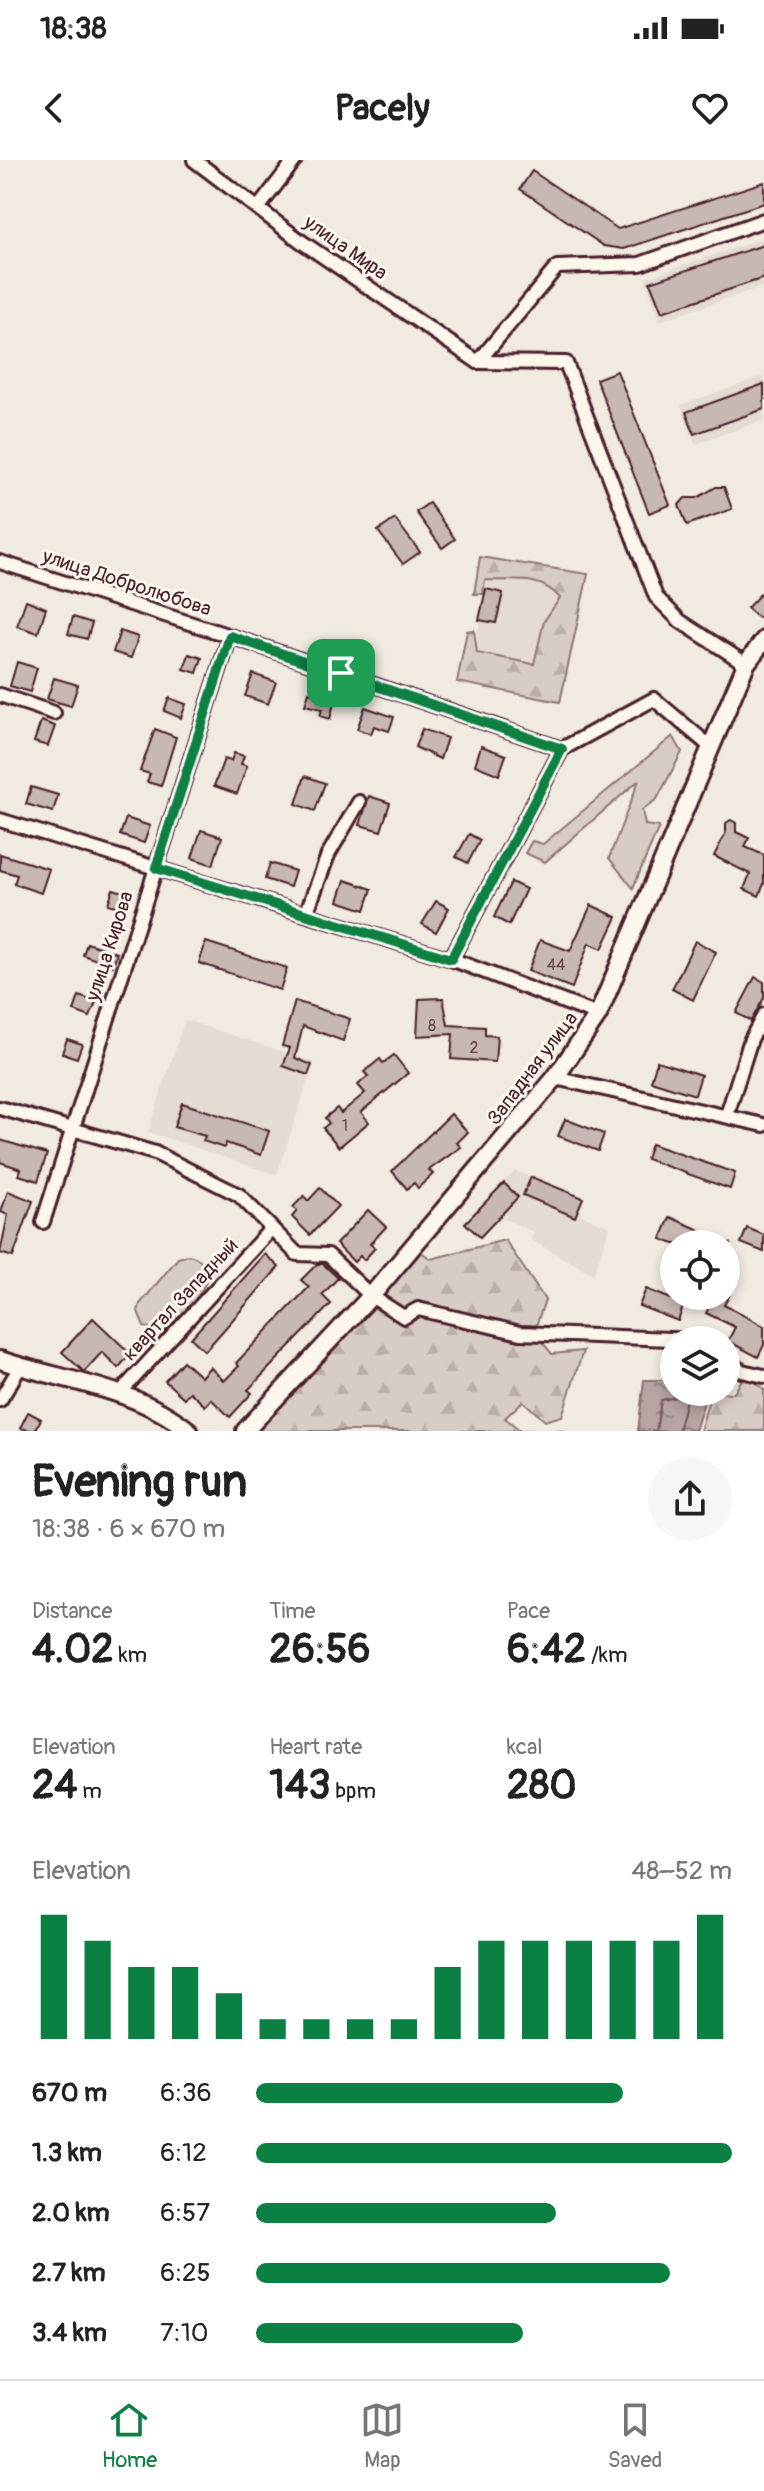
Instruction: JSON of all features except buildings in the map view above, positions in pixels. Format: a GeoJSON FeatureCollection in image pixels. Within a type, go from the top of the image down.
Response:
{"type":"FeatureCollection","features":[{"type":"Feature","properties":{"kind":"street","name":"улица Мира"},"geometry":{"type":"LineString","coordinates":[[194,160],[302,242],[478,362]]}},
{"type":"Feature","properties":{"kind":"street"},"geometry":{"type":"LineString","coordinates":[[259,207],[295,160]]}},
{"type":"Feature","properties":{"kind":"street"},"geometry":{"type":"LineString","coordinates":[[478,362],[557,267],[640,264],[764,220]]}},
{"type":"Feature","properties":{"kind":"street"},"geometry":{"type":"LineString","coordinates":[[478,362],[566,363],[656,597],[680,621],[746,664]]}},
{"type":"Feature","properties":{"kind":"street","name":"улица Добролюбова"},"geometry":{"type":"LineString","coordinates":[[0,562],[230,636],[562,749]]}},
{"type":"Feature","properties":{"kind":"street","name":"улица Кирова"},"geometry":{"type":"LineString","coordinates":[[43,1222],[230,636]]}},
{"type":"Feature","properties":{"kind":"street","name":"Западная улица"},"geometry":{"type":"LineString","coordinates":[[245,1431],[371,1296],[555,1078],[598,1015],[746,664],[764,640]]}},
{"type":"Feature","properties":{"kind":"street"},"geometry":{"type":"LineString","coordinates":[[0,695],[54,713]]}},
{"type":"Feature","properties":{"kind":"street"},"geometry":{"type":"LineString","coordinates":[[451,959],[562,749],[654,699],[712,748]]}},
{"type":"Feature","properties":{"kind":"street"},"geometry":{"type":"LineString","coordinates":[[306,914],[328,855],[359,802]]}},
{"type":"Feature","properties":{"kind":"street"},"geometry":{"type":"LineString","coordinates":[[0,820],[451,959],[598,1015]]}},
{"type":"Feature","properties":{"kind":"street"},"geometry":{"type":"LineString","coordinates":[[727,1115],[751,1039],[764,1015]]}},
{"type":"Feature","properties":{"kind":"street"},"geometry":{"type":"LineString","coordinates":[[555,1078],[764,1125]]}},
{"type":"Feature","properties":{"kind":"street"},"geometry":{"type":"LineString","coordinates":[[0,1108],[155,1153],[239,1195],[270,1230],[297,1254],[328,1255],[371,1296],[404,1317],[418,1309],[520,1333],[660,1339]]}},
{"type":"Feature","properties":{"kind":"street","name":"квартал Западный"},"geometry":{"type":"LineString","coordinates":[[119,1394],[270,1230]]}},
{"type":"Feature","properties":{"kind":"street"},"geometry":{"type":"LineString","coordinates":[[0,1360],[119,1394],[167,1413],[189,1431]]}},
{"type":"Feature","properties":{"kind":"street"},"geometry":{"type":"LineString","coordinates":[[0,1400],[20,1367]]}},
{"type":"Feature","properties":{"kind":"street"},"geometry":{"type":"LineString","coordinates":[[740,1370],[764,1376]]}},
{"type":"Feature","properties":{"kind":"shaded area"},"geometry":{"type":"Polygon","coordinates":[[[764,238],[764,286],[660,321],[645,278],[764,238]]]}},
{"type":"Feature","properties":{"kind":"shaded area"},"geometry":{"type":"Polygon","coordinates":[[[764,376],[764,420],[695,444],[681,405],[764,376]]]}},
{"type":"Feature","properties":{"kind":"shaded area"},"geometry":{"type":"Polygon","coordinates":[[[489,570],[563,583],[546,680],[472,667],[489,570]]]}},
{"type":"Feature","properties":{"kind":"shaded area"},"geometry":{"type":"Polygon","coordinates":[[[185,1020],[314,1062],[277,1175],[148,1132],[185,1020]]]}},
{"type":"Feature","properties":{"kind":"shaded area"},"geometry":{"type":"Polygon","coordinates":[[[515,1171],[583,1198],[577,1213],[610,1227],[593,1274],[531,1240],[534,1232],[500,1217],[480,1237],[465,1223],[515,1171]]]}},
{"type":"Feature","properties":{"kind":"green space"},"geometry":{"type":"Polygon","coordinates":[[[480,557],[588,574],[560,702],[457,682],[467,631],[474,630],[477,653],[534,664],[544,621],[560,598],[543,585],[515,580],[485,580],[483,594],[474,594],[480,557]]]}},
{"type":"Feature","properties":{"kind":"green space"},"geometry":{"type":"Polygon","coordinates":[[[673,736],[682,752],[657,799],[642,810],[645,825],[659,827],[633,888],[609,858],[639,780],[545,862],[525,853],[532,841],[543,844],[673,736]]]}},
{"type":"Feature","properties":{"kind":"green space"},"geometry":{"type":"Polygon","coordinates":[[[505,1240],[545,1300],[534,1332],[552,1354],[583,1351],[562,1416],[545,1421],[523,1401],[505,1418],[520,1430],[565,1431],[258,1431],[417,1249],[431,1259],[505,1240]]]}},
{"type":"Feature","properties":{"kind":"green space"},"geometry":{"type":"Polygon","coordinates":[[[189,1255],[202,1261],[207,1270],[201,1292],[164,1331],[144,1327],[138,1311],[140,1304],[178,1258],[189,1255]]]}},
{"type":"Feature","properties":{"kind":"green space"},"geometry":{"type":"Polygon","coordinates":[[[745,1374],[764,1389],[764,1431],[700,1431],[707,1406],[740,1406],[740,1383],[745,1374]]]}},
{"type":"Feature","properties":{"kind":"water"},"geometry":{"type":"Polygon","coordinates":[[[644,1380],[660,1380],[660,1406],[703,1406],[695,1431],[638,1431],[644,1380]]]}},
{"type":"Feature","properties":{"kind":"route"},"geometry":{"type":"LineString","coordinates":[[230,636],[341,673],[562,749],[451,959],[156,868],[230,636]]}}]}
